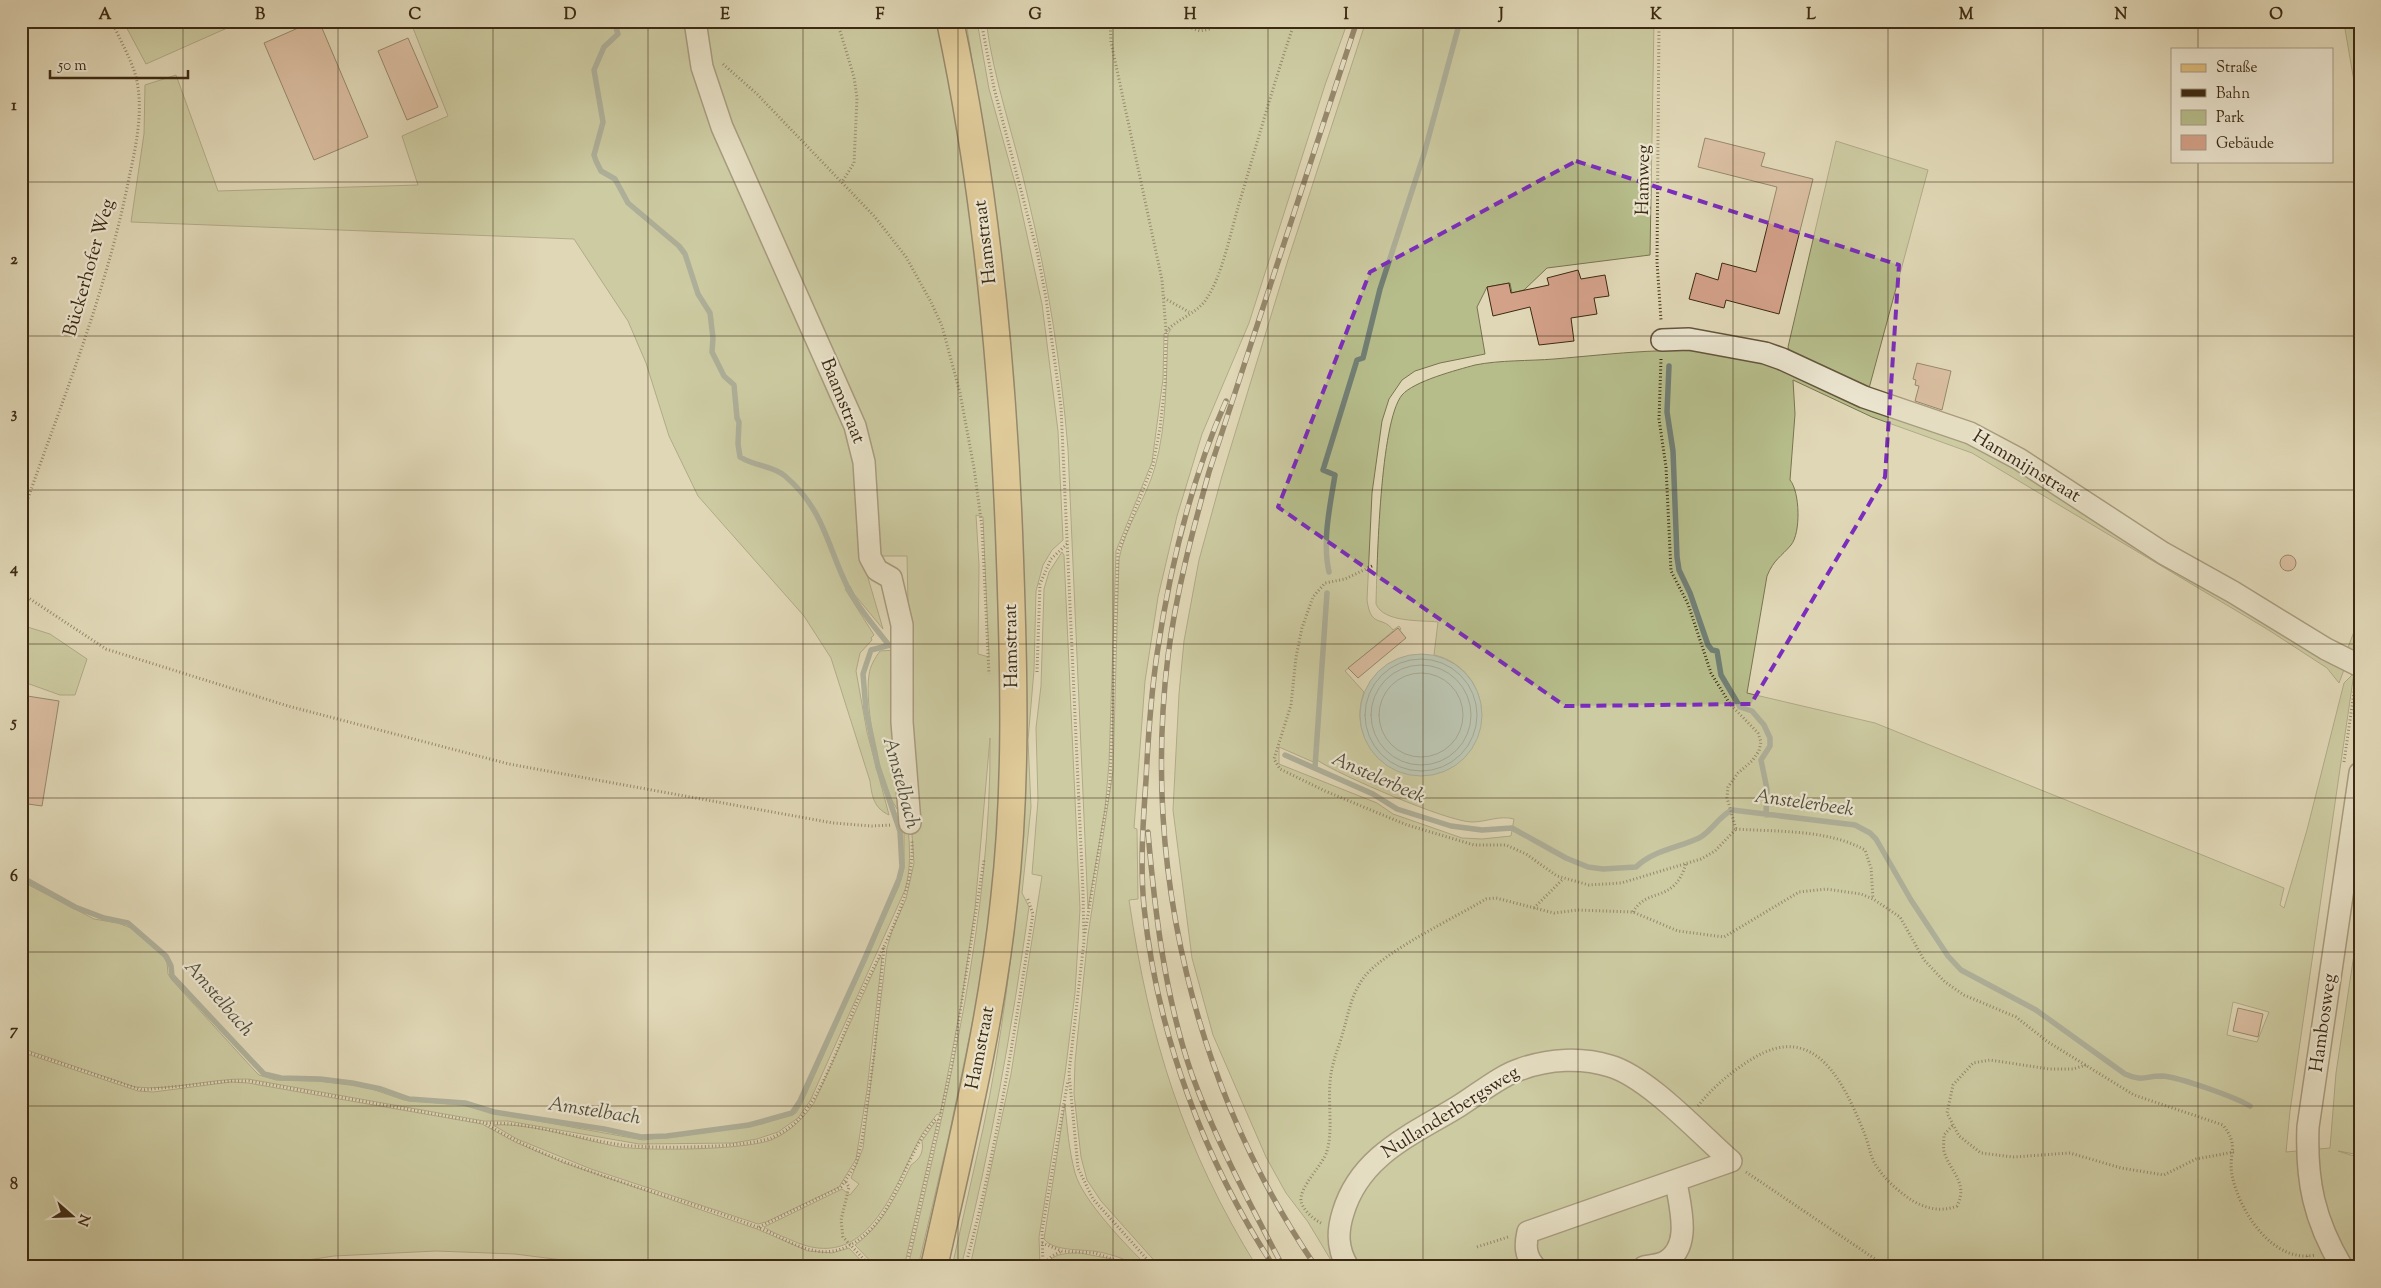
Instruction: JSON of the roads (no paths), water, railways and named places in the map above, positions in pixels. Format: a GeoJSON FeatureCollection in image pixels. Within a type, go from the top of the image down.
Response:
{"type":"FeatureCollection","features":[{"type":"Feature","properties":{"kind":"main road","name":"Hamstraat"},"geometry":{"type":"LineString","coordinates":[[934,1267],[972,1095],[994,982],[1005,892],[1013,762],[1012,596],[1001,394],[982,206],[950,21]]}},
{"type":"Feature","properties":{"kind":"street","name":"Baamstraat"},"geometry":{"type":"LineString","coordinates":[[695,21],[702,67],[722,128],[848,408],[862,448],[870,557],[877,570],[891,578],[902,625],[902,722],[910,823]]}},
{"type":"Feature","properties":{"kind":"street","name":"Hammijnstraat"},"geometry":{"type":"LineString","coordinates":[[1662,340],[1689,339],[1765,353],[1864,397],[1970,433],[2018,459],[2163,553],[2233,592],[2326,650],[2360,666]]}},
{"type":"Feature","properties":{"kind":"street","name":"Hambosweg"},"geometry":{"type":"LineString","coordinates":[[2342,1267],[2330,1248],[2318,1220],[2308,1178],[2308,1127],[2360,773]]}},
{"type":"Feature","properties":{"kind":"street","name":"Nullanderbergsweg"},"geometry":{"type":"LineString","coordinates":[[1348,1267],[1341,1251],[1338,1229],[1348,1196],[1367,1167],[1393,1145],[1518,1069],[1548,1061],[1579,1060],[1609,1065],[1632,1074],[1731,1161],[1676,1182]]}},
{"type":"Feature","properties":{"kind":"street"},"geometry":{"type":"LineString","coordinates":[[1535,1267],[1529,1260],[1527,1252],[1528,1232],[1676,1182],[1681,1211],[1682,1239],[1677,1250],[1663,1263],[1644,1267]]}},
{"type":"Feature","properties":{"kind":"water"},"geometry":{"type":"Polygon","coordinates":[[[1421,654],[1433,655],[1444,659],[1455,664],[1464,672],[1472,681],[1477,692],[1481,703],[1481,727],[1477,738],[1472,749],[1464,758],[1455,766],[1444,771],[1433,775],[1421,776],[1409,775],[1398,771],[1387,766],[1378,758],[1370,749],[1365,738],[1361,727],[1360,715],[1361,703],[1365,692],[1370,681],[1378,672],[1387,664],[1398,659],[1409,655],[1421,654]]]}},
{"type":"Feature","properties":{"kind":"waterway"},"geometry":{"type":"LineString","coordinates":[[614,21],[618,34],[604,47],[594,70],[603,122],[594,155],[596,161],[601,171],[615,179],[628,203],[679,246],[685,254],[698,294],[710,313],[713,338],[712,352],[724,376],[734,385],[739,422],[738,444],[740,457],[780,472],[798,489],[817,515],[852,595],[866,617],[888,644]]}},
{"type":"Feature","properties":{"kind":"waterway"},"geometry":{"type":"LineString","coordinates":[[1329,572],[1326,548],[1329,511],[1335,475],[1323,470],[1357,360],[1363,358],[1380,289],[1424,154],[1460,21]]}},
{"type":"Feature","properties":{"kind":"waterway"},"geometry":{"type":"LineString","coordinates":[[1669,366],[1667,412],[1673,451],[1679,570],[1690,593],[1708,645],[1712,650],[1717,651],[1721,675],[1740,707],[1752,711],[1764,725],[1770,738],[1770,746],[1761,760],[1767,789],[1766,815]]}},
{"type":"Feature","properties":{"kind":"waterway"},"geometry":{"type":"LineString","coordinates":[[1315,767],[1327,593]]}},
{"type":"Feature","properties":{"kind":"waterway","name":"Amstelbach"},"geometry":{"type":"LineString","coordinates":[[21,877],[75,907],[104,918],[128,923],[166,956],[171,966],[172,976],[264,1074],[281,1078],[320,1079],[352,1083],[381,1089],[409,1099],[465,1103],[494,1112],[604,1129],[641,1137],[667,1136],[749,1125],[792,1113],[800,1101],[899,879],[902,867],[900,831],[878,767],[866,711],[863,674],[871,650],[894,644]]}},
{"type":"Feature","properties":{"kind":"waterway","name":"Anstelerbeek"},"geometry":{"type":"LineString","coordinates":[[1285,755],[1373,794],[1397,809],[1451,826],[1482,830],[1512,828],[1566,858],[1588,867],[1603,869],[1636,867],[1658,853],[1699,838],[1732,810],[1855,825],[1870,833],[1876,839],[1911,900],[1948,956],[1961,970],[2036,1010],[2125,1074],[2140,1078],[2170,1077],[2220,1093],[2250,1106]]}},
{"type":"Feature","properties":{"kind":"railway"},"geometry":{"type":"LineString","coordinates":[[1316,1267],[1274,1199],[1238,1127],[1209,1052],[1187,975],[1171,896],[1163,816],[1162,736],[1168,656],[1175,609],[1209,472],[1357,21]]}},
{"type":"Feature","properties":{"kind":"railway"},"geometry":{"type":"LineString","coordinates":[[1226,401],[1202,462],[1192,494],[1175,557],[1162,621],[1151,701],[1142,844],[1142,875],[1150,955],[1172,1049],[1206,1140],[1226,1183],[1274,1267]]}},
{"type":"Feature","properties":{"kind":"railway"},"geometry":{"type":"LineString","coordinates":[[1148,832],[1162,955],[1183,1046],[1201,1100],[1246,1196],[1283,1267]]}}]}
